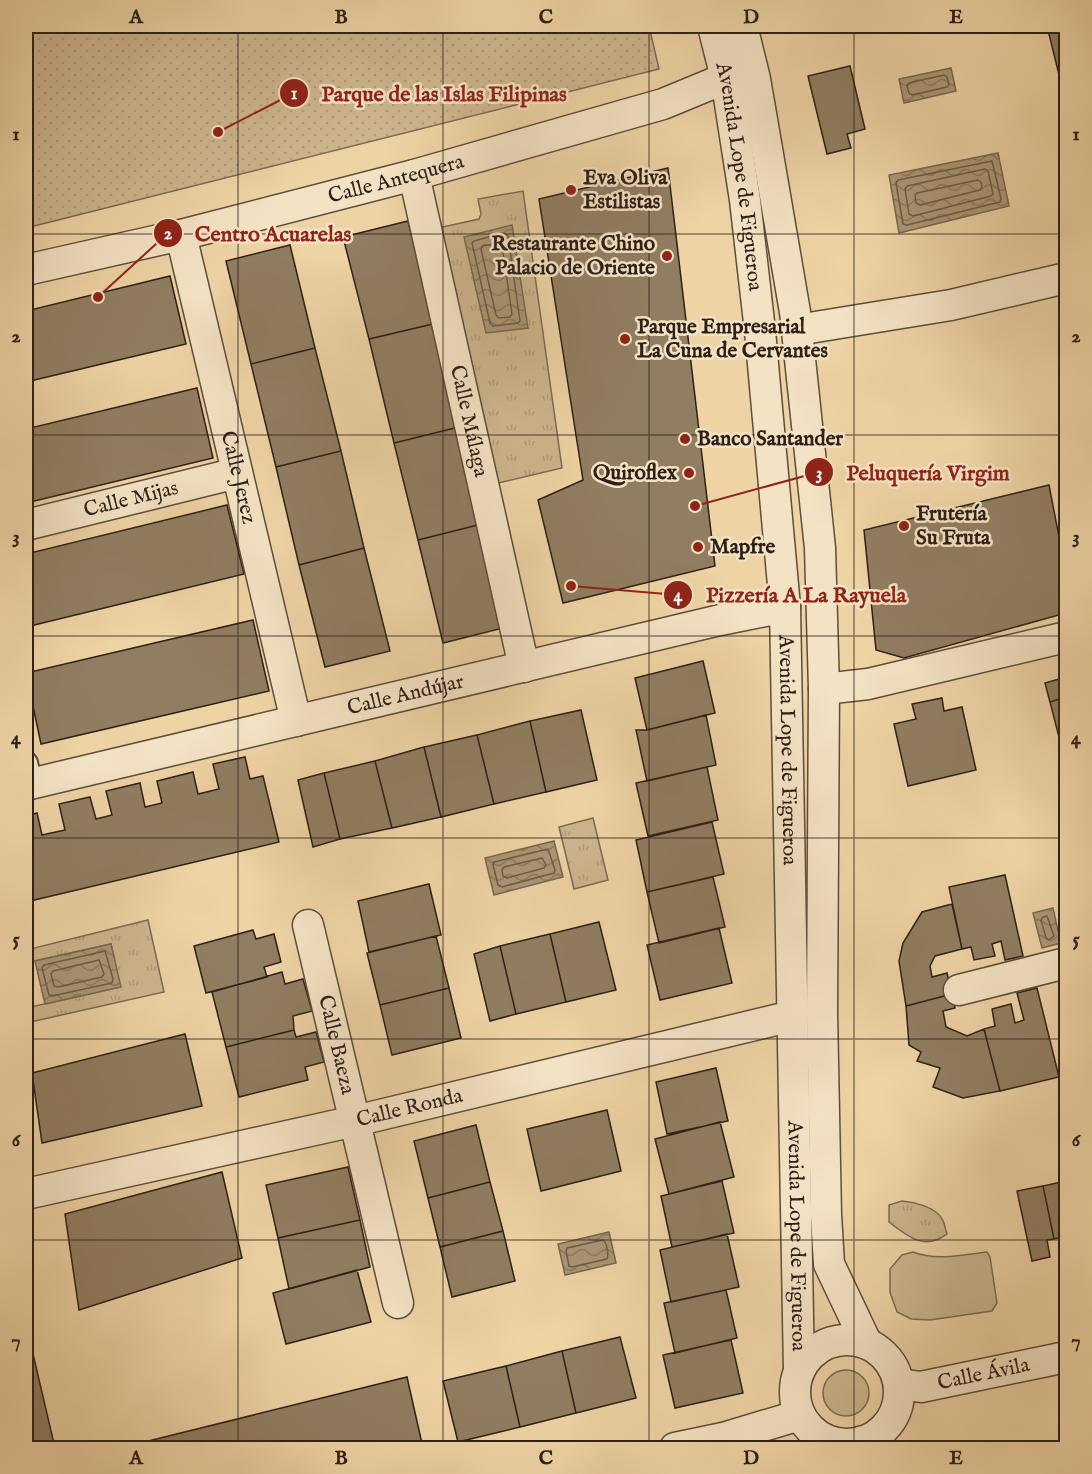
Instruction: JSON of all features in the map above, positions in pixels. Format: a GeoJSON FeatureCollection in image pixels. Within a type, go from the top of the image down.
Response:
{"type":"FeatureCollection","features":[{"type":"Feature","properties":{"kind":"street","name":"Avenida Lope de Figueroa"},"geometry":{"type":"LineString","coordinates":[[713,26],[726,78],[745,200],[760,330],[785,607],[799,1372]]}},
{"type":"Feature","properties":{"kind":"street","name":"Avenida Lope de Figueroa"},"geometry":{"type":"LineString","coordinates":[[742,26],[755,79],[771,167],[797,330],[819,548],[824,689],[822,1012],[829,1264],[867,1344]]}},
{"type":"Feature","properties":{"kind":"street","name":"Calle Antequera"},"geometry":{"type":"LineString","coordinates":[[26,270],[181,235],[414,175],[663,104],[726,78]]}},
{"type":"Feature","properties":{"kind":"street","name":"Calle Málaga"},"geometry":{"type":"LineString","coordinates":[[414,175],[524,667]]}},
{"type":"Feature","properties":{"kind":"street","name":"Calle Jerez"},"geometry":{"type":"LineString","coordinates":[[181,235],[296,721]]}},
{"type":"Feature","properties":{"kind":"street"},"geometry":{"type":"LineString","coordinates":[[797,330],[951,305],[1066,278]]}},
{"type":"Feature","properties":{"kind":"street","name":"Calle Mijas"},"geometry":{"type":"LineString","coordinates":[[26,525],[237,473]]}},
{"type":"Feature","properties":{"kind":"street","name":"Calle Andújar"},"geometry":{"type":"LineString","coordinates":[[27,777],[296,721],[720,620],[785,607]]}},
{"type":"Feature","properties":{"kind":"street"},"geometry":{"type":"LineString","coordinates":[[824,689],[868,684],[1066,637]]}},
{"type":"Feature","properties":{"kind":"street","name":"Calle Baeza"},"geometry":{"type":"LineString","coordinates":[[308,925],[398,1303]]}},
{"type":"Feature","properties":{"kind":"street"},"geometry":{"type":"LineString","coordinates":[[959,990],[1066,963]]}},
{"type":"Feature","properties":{"kind":"street","name":"Calle Ronda"},"geometry":{"type":"LineString","coordinates":[[26,1194],[355,1121],[792,1016]]}},
{"type":"Feature","properties":{"kind":"street"},"geometry":{"type":"LineString","coordinates":[[852,1340],[867,1344],[890,1361],[899,1384],[896,1414],[882,1432],[862,1446],[839,1445],[824,1440],[811,1431],[800,1415],[795,1395],[799,1372],[813,1353],[824,1345],[836,1341],[852,1340]]}},
{"type":"Feature","properties":{"kind":"street","name":"Calle Ávila"},"geometry":{"type":"LineString","coordinates":[[899,1384],[921,1387],[1066,1357]]}},
{"type":"Feature","properties":{"kind":"street"},"geometry":{"type":"LineString","coordinates":[[675,1449],[723,1438],[800,1415]]}},
{"type":"Feature","properties":{"kind":"green space"},"geometry":{"type":"Polygon","coordinates":[[[26,26],[649,26],[659,69],[26,228],[26,26]]]}},
{"type":"Feature","properties":{"kind":"green space"},"geometry":{"type":"Polygon","coordinates":[[[523,191],[562,468],[498,483],[438,228],[479,219],[481,214],[478,199],[523,191]]]}},
{"type":"Feature","properties":{"kind":"green space"},"geometry":{"type":"Polygon","coordinates":[[[593,818],[608,880],[574,889],[559,827],[593,818]]]}},
{"type":"Feature","properties":{"kind":"green space"},"geometry":{"type":"Polygon","coordinates":[[[148,920],[164,992],[26,1023],[26,1008],[120,987],[111,944],[29,962],[29,967],[26,967],[26,950],[148,920]]]}},
{"type":"Feature","properties":{"kind":"green space"},"geometry":{"type":"Polygon","coordinates":[[[902,1201],[935,1211],[943,1221],[947,1234],[939,1239],[924,1242],[896,1228],[889,1222],[889,1205],[902,1201]]]}},
{"type":"Feature","properties":{"kind":"green space"},"geometry":{"type":"Polygon","coordinates":[[[913,1252],[940,1257],[987,1252],[990,1257],[997,1303],[992,1311],[930,1320],[911,1319],[897,1312],[890,1292],[890,1269],[902,1255],[913,1252]]]}},
{"type":"Feature","properties":{"kind":"green space"},"geometry":{"type":"Polygon","coordinates":[[[846,1370],[862,1377],[869,1393],[862,1409],[846,1416],[830,1409],[823,1393],[830,1377],[846,1370]]]}},
{"type":"Feature","properties":{"kind":"water"},"geometry":{"type":"Polygon","coordinates":[[[951,68],[956,91],[904,103],[899,79],[951,68]]]}},
{"type":"Feature","properties":{"kind":"water"},"geometry":{"type":"Polygon","coordinates":[[[998,153],[1009,206],[899,233],[889,175],[998,153]]]}},
{"type":"Feature","properties":{"kind":"water"},"geometry":{"type":"Polygon","coordinates":[[[512,225],[528,328],[486,333],[464,237],[512,225]]]}},
{"type":"Feature","properties":{"kind":"water"},"geometry":{"type":"Polygon","coordinates":[[[554,841],[563,877],[494,895],[485,858],[554,841]]]}},
{"type":"Feature","properties":{"kind":"water"},"geometry":{"type":"Polygon","coordinates":[[[1053,908],[1058,931],[1064,932],[1066,937],[1061,943],[1042,948],[1033,913],[1053,908]]]}},
{"type":"Feature","properties":{"kind":"water"},"geometry":{"type":"Polygon","coordinates":[[[111,944],[121,987],[45,1004],[35,961],[111,944]]]}},
{"type":"Feature","properties":{"kind":"water"},"geometry":{"type":"Polygon","coordinates":[[[609,1232],[616,1263],[565,1275],[558,1244],[609,1232]]]}},
{"type":"Feature","properties":{"kind":"building"},"geometry":{"type":"Polygon","coordinates":[[[1047,26],[1066,26],[1066,90],[1063,91],[1047,26]]]}},
{"type":"Feature","properties":{"kind":"building"},"geometry":{"type":"Polygon","coordinates":[[[850,66],[865,129],[847,134],[851,148],[827,154],[808,76],[850,66]]]}},
{"type":"Feature","properties":{"kind":"building","name":"Parque Empresarial La Cuna de Cervantes"},"geometry":{"type":"Polygon","coordinates":[[[668,168],[715,566],[563,603],[538,500],[583,480],[539,199],[668,168]]]}},
{"type":"Feature","properties":{"kind":"building"},"geometry":{"type":"Polygon","coordinates":[[[408,221],[433,324],[369,339],[343,237],[408,221]]]}},
{"type":"Feature","properties":{"kind":"building"},"geometry":{"type":"Polygon","coordinates":[[[290,245],[315,348],[251,364],[226,261],[290,245]]]}},
{"type":"Feature","properties":{"kind":"building"},"geometry":{"type":"Polygon","coordinates":[[[170,276],[186,344],[26,382],[26,311],[170,276]]]}},
{"type":"Feature","properties":{"kind":"building"},"geometry":{"type":"Polygon","coordinates":[[[433,324],[459,427],[394,443],[369,339],[433,324]]]}},
{"type":"Feature","properties":{"kind":"building"},"geometry":{"type":"Polygon","coordinates":[[[315,348],[341,451],[276,467],[251,364],[315,348]]]}},
{"type":"Feature","properties":{"kind":"building"},"geometry":{"type":"Polygon","coordinates":[[[197,388],[213,458],[26,503],[26,429],[197,388]]]}},
{"type":"Feature","properties":{"kind":"building"},"geometry":{"type":"Polygon","coordinates":[[[459,427],[482,524],[418,540],[394,443],[459,427]]]}},
{"type":"Feature","properties":{"kind":"building"},"geometry":{"type":"Polygon","coordinates":[[[341,451],[364,548],[299,565],[276,467],[341,451]]]}},
{"type":"Feature","properties":{"kind":"building"},"geometry":{"type":"Polygon","coordinates":[[[1049,485],[1066,573],[1066,613],[904,658],[876,650],[864,530],[1049,485]]]}},
{"type":"Feature","properties":{"kind":"building"},"geometry":{"type":"Polygon","coordinates":[[[227,505],[244,574],[26,627],[26,554],[227,505]]]}},
{"type":"Feature","properties":{"kind":"building"},"geometry":{"type":"Polygon","coordinates":[[[482,524],[507,627],[443,643],[418,540],[482,524]]]}},
{"type":"Feature","properties":{"kind":"building"},"geometry":{"type":"Polygon","coordinates":[[[364,548],[390,651],[325,667],[299,565],[364,548]]]}},
{"type":"Feature","properties":{"kind":"building"},"geometry":{"type":"Polygon","coordinates":[[[253,620],[269,691],[41,744],[26,673],[253,620]]]}},
{"type":"Feature","properties":{"kind":"building"},"geometry":{"type":"Polygon","coordinates":[[[703,661],[715,713],[647,730],[635,678],[703,661]]]}},
{"type":"Feature","properties":{"kind":"building"},"geometry":{"type":"Polygon","coordinates":[[[1066,677],[1066,697],[1050,702],[1045,683],[1066,677]]]}},
{"type":"Feature","properties":{"kind":"building"},"geometry":{"type":"Polygon","coordinates":[[[1066,697],[1066,739],[1060,741],[1050,702],[1066,697]]]}},
{"type":"Feature","properties":{"kind":"building"},"geometry":{"type":"Polygon","coordinates":[[[942,698],[944,711],[962,707],[976,770],[908,786],[894,724],[916,719],[912,704],[942,698]]]}},
{"type":"Feature","properties":{"kind":"building"},"geometry":{"type":"Polygon","coordinates":[[[581,710],[597,780],[546,792],[530,721],[581,710]]]}},
{"type":"Feature","properties":{"kind":"building"},"geometry":{"type":"Polygon","coordinates":[[[706,715],[716,765],[647,781],[636,730],[647,730],[706,715]]]}},
{"type":"Feature","properties":{"kind":"building"},"geometry":{"type":"Polygon","coordinates":[[[530,721],[546,792],[494,804],[477,735],[530,721]]]}},
{"type":"Feature","properties":{"kind":"building"},"geometry":{"type":"Polygon","coordinates":[[[477,735],[494,804],[441,817],[424,747],[477,735]]]}},
{"type":"Feature","properties":{"kind":"building"},"geometry":{"type":"Polygon","coordinates":[[[424,747],[441,817],[392,828],[375,761],[424,747]]]}},
{"type":"Feature","properties":{"kind":"building"},"geometry":{"type":"Polygon","coordinates":[[[245,757],[250,779],[263,776],[279,842],[26,902],[26,816],[37,813],[42,835],[65,830],[59,804],[90,797],[96,819],[112,815],[106,791],[140,783],[145,807],[162,803],[157,781],[193,772],[198,794],[219,789],[213,764],[245,757]]]}},
{"type":"Feature","properties":{"kind":"building"},"geometry":{"type":"Polygon","coordinates":[[[375,761],[392,828],[340,839],[324,773],[375,761]]]}},
{"type":"Feature","properties":{"kind":"building"},"geometry":{"type":"Polygon","coordinates":[[[707,767],[718,820],[648,836],[636,783],[707,767]]]}},
{"type":"Feature","properties":{"kind":"building"},"geometry":{"type":"Polygon","coordinates":[[[324,773],[340,839],[313,847],[298,780],[324,773]]]}},
{"type":"Feature","properties":{"kind":"building"},"geometry":{"type":"Polygon","coordinates":[[[712,822],[724,874],[647,892],[636,840],[712,822]]]}},
{"type":"Feature","properties":{"kind":"building"},"geometry":{"type":"Polygon","coordinates":[[[1005,875],[1023,956],[1005,960],[1001,941],[992,944],[995,956],[974,960],[971,947],[962,949],[949,887],[1005,875]]]}},
{"type":"Feature","properties":{"kind":"building"},"geometry":{"type":"Polygon","coordinates":[[[713,877],[725,927],[659,943],[647,892],[713,877]]]}},
{"type":"Feature","properties":{"kind":"building"},"geometry":{"type":"Polygon","coordinates":[[[429,884],[441,935],[369,952],[358,901],[429,884]]]}},
{"type":"Feature","properties":{"kind":"building"},"geometry":{"type":"Polygon","coordinates":[[[952,904],[962,949],[935,956],[930,966],[932,977],[947,973],[952,994],[906,1006],[899,961],[903,943],[922,912],[952,904]]]}},
{"type":"Feature","properties":{"kind":"building"},"geometry":{"type":"Polygon","coordinates":[[[599,922],[616,990],[566,1002],[550,934],[599,922]]]}},
{"type":"Feature","properties":{"kind":"building"},"geometry":{"type":"Polygon","coordinates":[[[719,928],[732,983],[660,1000],[647,945],[719,928]]]}},
{"type":"Feature","properties":{"kind":"building"},"geometry":{"type":"Polygon","coordinates":[[[253,930],[256,939],[274,934],[281,962],[264,967],[267,977],[206,993],[194,946],[253,930]]]}},
{"type":"Feature","properties":{"kind":"building"},"geometry":{"type":"Polygon","coordinates":[[[550,934],[566,1002],[516,1014],[500,946],[550,934]]]}},
{"type":"Feature","properties":{"kind":"building"},"geometry":{"type":"Polygon","coordinates":[[[436,936],[449,988],[380,1005],[367,953],[436,936]]]}},
{"type":"Feature","properties":{"kind":"building"},"geometry":{"type":"Polygon","coordinates":[[[500,946],[516,1014],[490,1021],[474,954],[500,946]]]}},
{"type":"Feature","properties":{"kind":"building"},"geometry":{"type":"Polygon","coordinates":[[[282,972],[285,984],[303,979],[312,1011],[293,1016],[294,1030],[226,1047],[212,992],[282,972]]]}},
{"type":"Feature","properties":{"kind":"building"},"geometry":{"type":"Polygon","coordinates":[[[449,988],[461,1038],[392,1055],[380,1005],[449,988]]]}},
{"type":"Feature","properties":{"kind":"building"},"geometry":{"type":"Polygon","coordinates":[[[1037,988],[1059,1077],[1000,1091],[984,1029],[995,1026],[992,1009],[1011,1004],[1015,1023],[1024,1020],[1017,993],[1037,988]]]}},
{"type":"Feature","properties":{"kind":"building"},"geometry":{"type":"Polygon","coordinates":[[[952,994],[955,1008],[943,1011],[946,1027],[967,1036],[984,1029],[1000,1091],[963,1098],[933,1087],[940,1068],[917,1061],[921,1052],[909,1045],[906,1006],[952,994]]]}},
{"type":"Feature","properties":{"kind":"building"},"geometry":{"type":"Polygon","coordinates":[[[294,1030],[296,1037],[316,1032],[324,1062],[305,1067],[308,1080],[239,1097],[226,1047],[294,1030]]]}},
{"type":"Feature","properties":{"kind":"building"},"geometry":{"type":"Polygon","coordinates":[[[185,1034],[202,1106],[42,1143],[32,1073],[185,1034]]]}},
{"type":"Feature","properties":{"kind":"building"},"geometry":{"type":"Polygon","coordinates":[[[716,1068],[728,1121],[667,1134],[656,1082],[716,1068]]]}},
{"type":"Feature","properties":{"kind":"building"},"geometry":{"type":"Polygon","coordinates":[[[607,1110],[621,1171],[541,1191],[527,1129],[607,1110]]]}},
{"type":"Feature","properties":{"kind":"building"},"geometry":{"type":"Polygon","coordinates":[[[720,1122],[734,1177],[669,1194],[655,1139],[720,1122]]]}},
{"type":"Feature","properties":{"kind":"building"},"geometry":{"type":"Polygon","coordinates":[[[476,1125],[490,1182],[428,1198],[414,1141],[476,1125]]]}},
{"type":"Feature","properties":{"kind":"building"},"geometry":{"type":"Polygon","coordinates":[[[348,1167],[360,1220],[278,1238],[266,1185],[348,1167]]]}},
{"type":"Feature","properties":{"kind":"building"},"geometry":{"type":"Polygon","coordinates":[[[222,1172],[242,1258],[79,1310],[65,1214],[222,1172]]]}},
{"type":"Feature","properties":{"kind":"building"},"geometry":{"type":"Polygon","coordinates":[[[722,1181],[734,1233],[672,1247],[661,1196],[722,1181]]]}},
{"type":"Feature","properties":{"kind":"building"},"geometry":{"type":"Polygon","coordinates":[[[1066,1181],[1066,1236],[1054,1239],[1043,1186],[1066,1181]]]}},
{"type":"Feature","properties":{"kind":"building"},"geometry":{"type":"Polygon","coordinates":[[[490,1182],[503,1231],[440,1247],[428,1198],[490,1182]]]}},
{"type":"Feature","properties":{"kind":"building"},"geometry":{"type":"Polygon","coordinates":[[[1043,1186],[1054,1239],[1047,1240],[1050,1257],[1032,1261],[1017,1191],[1043,1186]]]}},
{"type":"Feature","properties":{"kind":"building"},"geometry":{"type":"Polygon","coordinates":[[[360,1220],[370,1267],[289,1289],[278,1238],[360,1220]]]}},
{"type":"Feature","properties":{"kind":"building"},"geometry":{"type":"Polygon","coordinates":[[[503,1231],[515,1281],[452,1297],[440,1247],[503,1231]]]}},
{"type":"Feature","properties":{"kind":"building"},"geometry":{"type":"Polygon","coordinates":[[[727,1234],[739,1287],[671,1302],[660,1250],[727,1234]]]}},
{"type":"Feature","properties":{"kind":"building"},"geometry":{"type":"Polygon","coordinates":[[[357,1270],[371,1322],[286,1344],[273,1293],[357,1270]]]}},
{"type":"Feature","properties":{"kind":"building"},"geometry":{"type":"Polygon","coordinates":[[[726,1290],[737,1338],[675,1353],[664,1303],[726,1290]]]}},
{"type":"Feature","properties":{"kind":"building"},"geometry":{"type":"Polygon","coordinates":[[[26,1324],[55,1448],[26,1448],[26,1324]]]}},
{"type":"Feature","properties":{"kind":"building"},"geometry":{"type":"Polygon","coordinates":[[[620,1337],[636,1398],[576,1413],[562,1351],[620,1337]]]}},
{"type":"Feature","properties":{"kind":"building"},"geometry":{"type":"Polygon","coordinates":[[[731,1340],[743,1393],[675,1408],[663,1355],[731,1340]]]}},
{"type":"Feature","properties":{"kind":"building"},"geometry":{"type":"Polygon","coordinates":[[[562,1351],[576,1413],[520,1427],[506,1366],[562,1351]]]}},
{"type":"Feature","properties":{"kind":"building"},"geometry":{"type":"Polygon","coordinates":[[[506,1366],[520,1427],[458,1442],[443,1381],[506,1366]]]}},
{"type":"Feature","properties":{"kind":"building"},"geometry":{"type":"Polygon","coordinates":[[[407,1377],[423,1448],[120,1448],[407,1377]]]}},
{"type":"Feature","properties":{"kind":"place","name":"Parque de las Islas Filipinas"},"geometry":{"type":"Point","coordinates":[218,132]}},
{"type":"Feature","properties":{"kind":"place","name":"Eva Oliva Estilistas"},"geometry":{"type":"Point","coordinates":[571,190]}},
{"type":"Feature","properties":{"kind":"place","name":"Restaurante Chino Palacio de Oriente"},"geometry":{"type":"Point","coordinates":[667,256]}},
{"type":"Feature","properties":{"kind":"place","name":"Centro Acuarelas"},"geometry":{"type":"Point","coordinates":[98,297]}},
{"type":"Feature","properties":{"kind":"place","name":"Parque Empresarial La Cuna de Cervantes"},"geometry":{"type":"Point","coordinates":[625,339]}},
{"type":"Feature","properties":{"kind":"place","name":"Banco Santander"},"geometry":{"type":"Point","coordinates":[685,439]}},
{"type":"Feature","properties":{"kind":"place","name":"Quiroflex"},"geometry":{"type":"Point","coordinates":[689,473]}},
{"type":"Feature","properties":{"kind":"place","name":"Peluquería Virgim"},"geometry":{"type":"Point","coordinates":[695,506]}},
{"type":"Feature","properties":{"kind":"place","name":"Frutería Su Fruta"},"geometry":{"type":"Point","coordinates":[904,526]}},
{"type":"Feature","properties":{"kind":"place","name":"Mapfre"},"geometry":{"type":"Point","coordinates":[698,547]}},
{"type":"Feature","properties":{"kind":"place","name":"Pizzería A La Rayuela"},"geometry":{"type":"Point","coordinates":[571,586]}}]}
